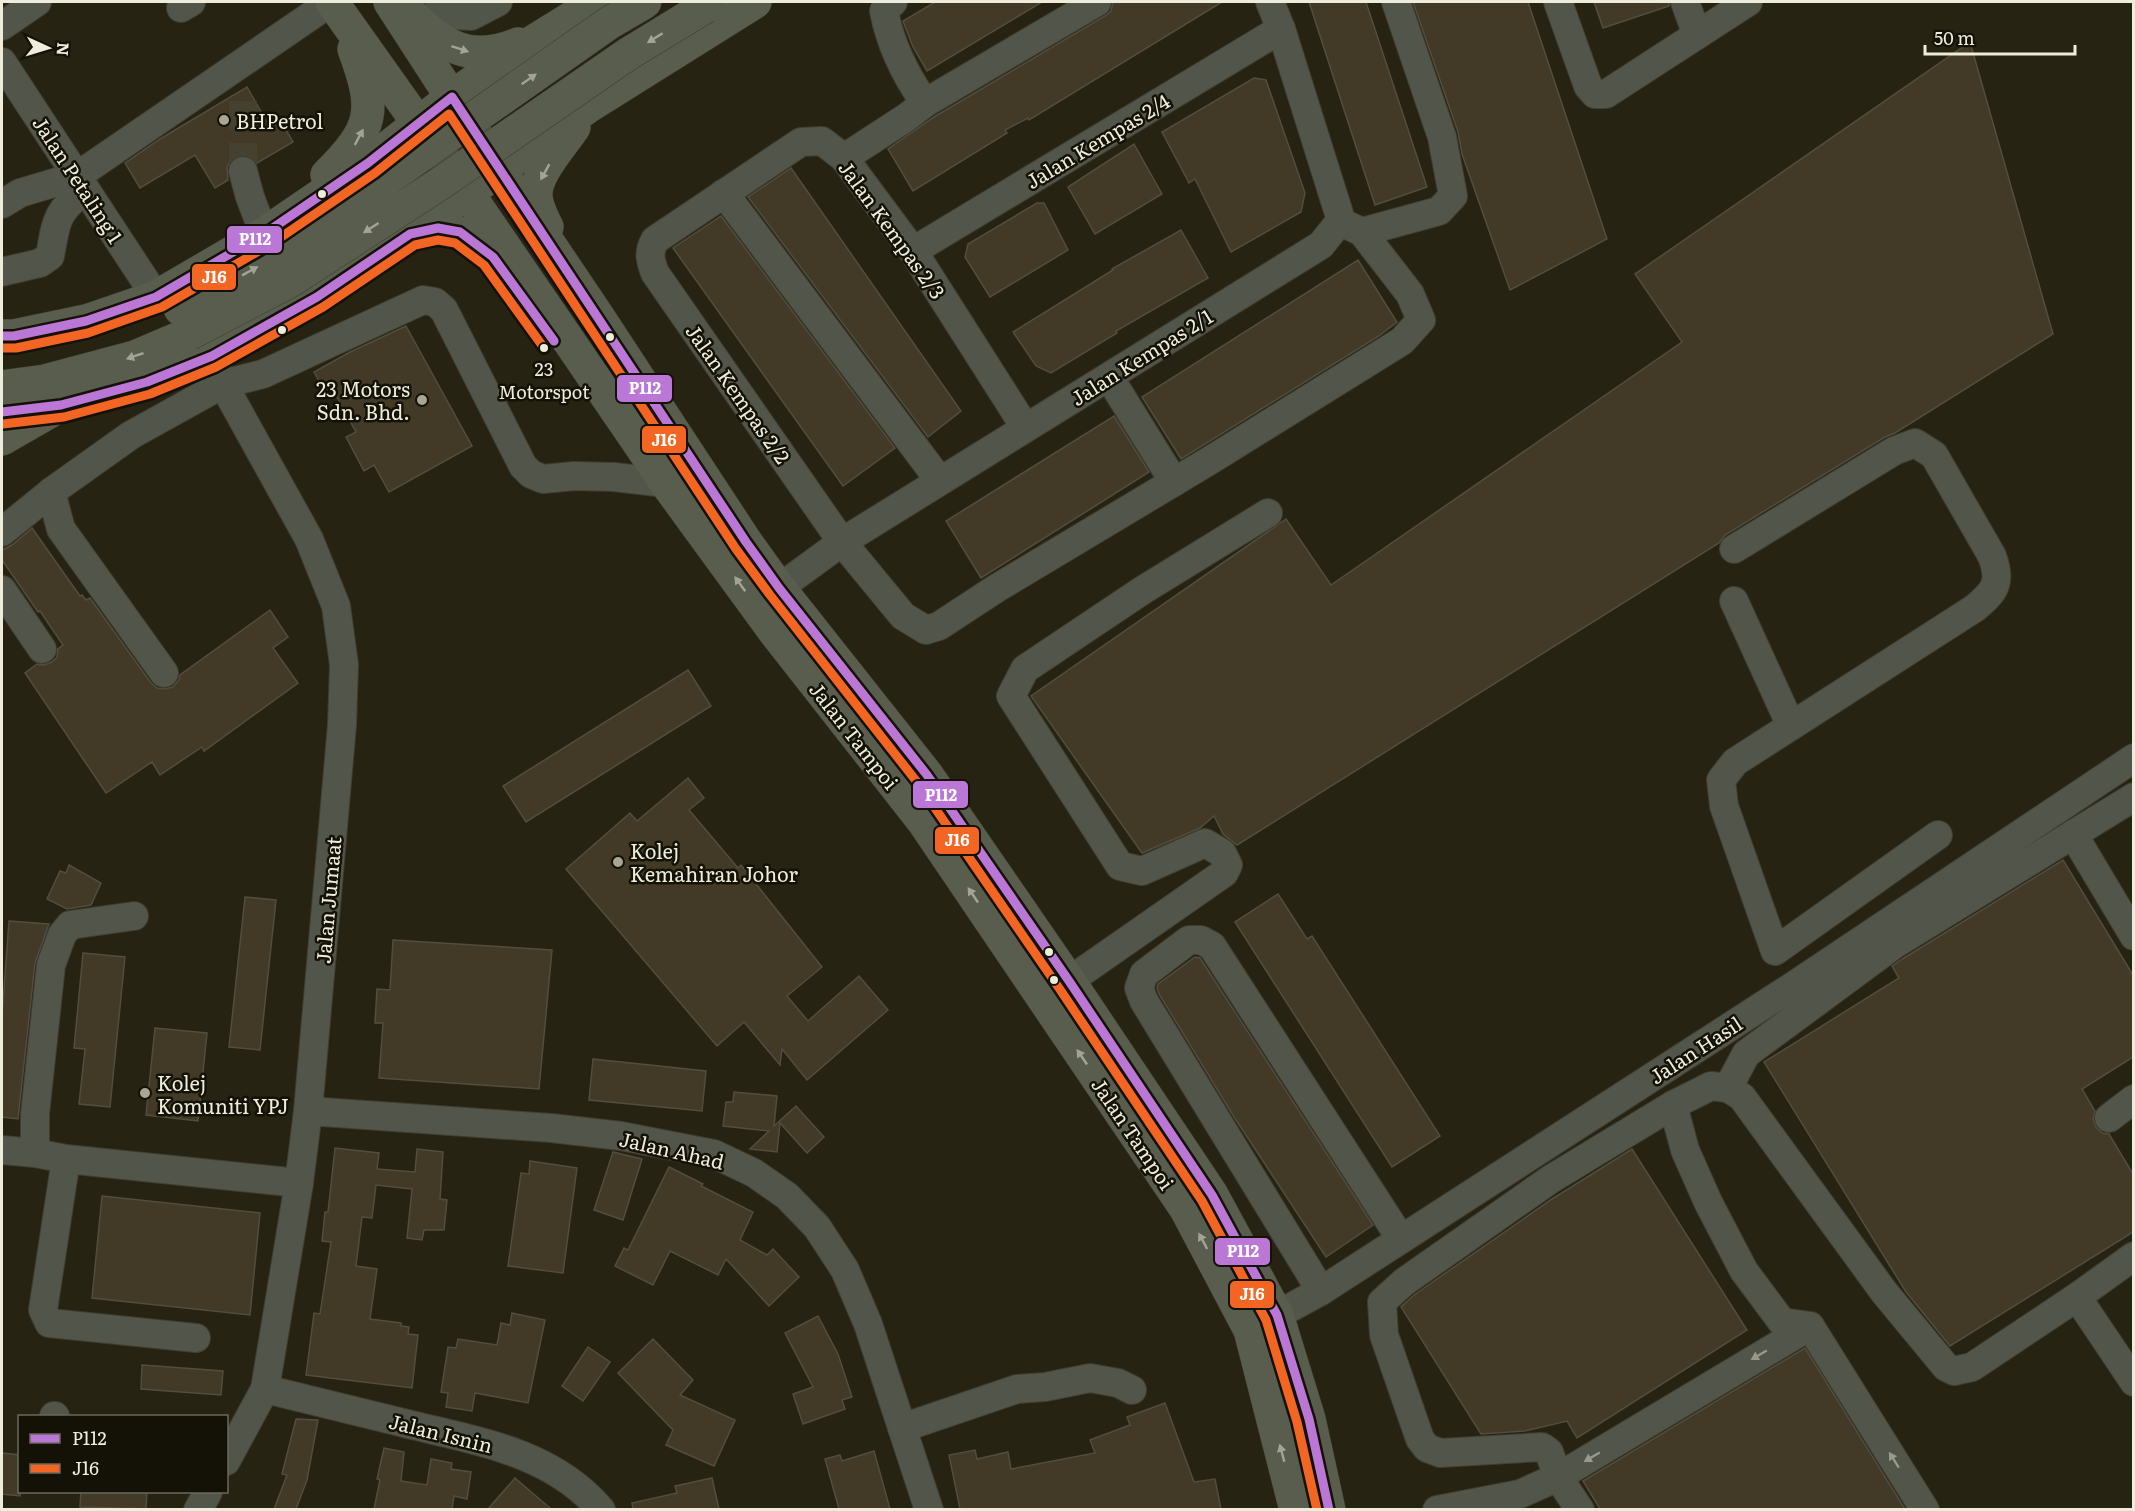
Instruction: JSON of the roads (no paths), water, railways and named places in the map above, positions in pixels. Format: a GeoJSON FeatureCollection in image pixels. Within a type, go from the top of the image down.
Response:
{"type":"FeatureCollection","features":[{"type":"Feature","properties":{"kind":"main road","name":"Jalan Tampoi"},"geometry":{"type":"LineString","coordinates":[[390,2],[746,542],[779,588],[927,775],[1069,981],[1212,1195],[1263,1323],[1310,1419],[1329,1509]]}},
{"type":"Feature","properties":{"kind":"main road"},"geometry":{"type":"LineString","coordinates":[[398,2],[420,24],[443,42],[460,50],[488,52],[512,46],[550,31]]}},
{"type":"Feature","properties":{"kind":"main road"},"geometry":{"type":"LineString","coordinates":[[271,230],[368,164],[452,97],[502,61],[597,2]]}},
{"type":"Feature","properties":{"kind":"main road"},"geometry":{"type":"LineString","coordinates":[[2,412],[61,405],[147,382],[276,256],[609,23],[645,2]]}},
{"type":"Feature","properties":{"kind":"main road"},"geometry":{"type":"LineString","coordinates":[[2,387],[45,381],[135,357],[192,336],[316,297],[411,234],[589,106],[755,2]]}},
{"type":"Feature","properties":{"kind":"main road"},"geometry":{"type":"LineString","coordinates":[[2,359],[72,346],[124,333],[192,336],[290,280],[441,183],[628,54],[709,4]]}},
{"type":"Feature","properties":{"kind":"main road","name":"Jalan Tampoi"},"geometry":{"type":"LineString","coordinates":[[335,6],[467,192],[666,483],[774,631],[923,820],[1263,1323],[1296,1509]]}},
{"type":"Feature","properties":{"kind":"main road"},"geometry":{"type":"LineString","coordinates":[[192,336],[271,230],[351,152],[362,135],[368,117],[369,98],[363,73],[335,6]]}},
{"type":"Feature","properties":{"kind":"main road"},"geometry":{"type":"LineString","coordinates":[[502,61],[500,80],[494,95],[495,111],[501,125],[513,136],[528,141],[543,140]]}},
{"type":"Feature","properties":{"kind":"main road"},"geometry":{"type":"LineString","coordinates":[[589,106],[542,174],[536,193],[539,211],[597,315]]}},
{"type":"Feature","properties":{"kind":"main road"},"geometry":{"type":"LineString","coordinates":[[368,164],[397,176],[412,195],[415,207],[411,234]]}},
{"type":"Feature","properties":{"kind":"main road"},"geometry":{"type":"LineString","coordinates":[[411,234],[438,228],[460,232],[493,257],[562,352],[613,405]]}},
{"type":"Feature","properties":{"kind":"main road"},"geometry":{"type":"LineString","coordinates":[[2,336],[14,336],[86,321],[192,336]]}},
{"type":"Feature","properties":{"kind":"main road"},"geometry":{"type":"LineString","coordinates":[[2,439],[61,405]]}},
{"type":"Feature","properties":{"kind":"street"},"geometry":{"type":"LineString","coordinates":[[439,2],[455,15],[471,16],[498,2]]}},
{"type":"Feature","properties":{"kind":"street"},"geometry":{"type":"LineString","coordinates":[[893,2],[884,11],[887,28],[913,86],[925,103]]}},
{"type":"Feature","properties":{"kind":"street"},"geometry":{"type":"LineString","coordinates":[[844,158],[925,103],[1098,2]]}},
{"type":"Feature","properties":{"kind":"street"},"geometry":{"type":"LineString","coordinates":[[1109,376],[1174,482],[1402,341],[1421,320],[1410,294],[1352,226],[1270,2]]}},
{"type":"Feature","properties":{"kind":"street"},"geometry":{"type":"LineString","coordinates":[[1352,226],[1439,211],[1453,196],[1442,137],[1396,2]]}},
{"type":"Feature","properties":{"kind":"street"},"geometry":{"type":"LineString","coordinates":[[1558,2],[1588,86],[1595,94],[1606,94],[1748,2]]}},
{"type":"Feature","properties":{"kind":"street"},"geometry":{"type":"LineString","coordinates":[[1686,2],[1697,35]]}},
{"type":"Feature","properties":{"kind":"street"},"geometry":{"type":"LineString","coordinates":[[2,272],[40,263],[50,256],[57,219],[81,183],[261,51],[335,6]]}},
{"type":"Feature","properties":{"kind":"street","name":"Jalan Kempas 2/4"},"geometry":{"type":"LineString","coordinates":[[914,251],[1281,29]]}},
{"type":"Feature","properties":{"kind":"street"},"geometry":{"type":"LineString","coordinates":[[243,89],[261,51]]}},
{"type":"Feature","properties":{"kind":"street","name":"Jalan Petaling 1"},"geometry":{"type":"LineString","coordinates":[[2,62],[81,183],[192,336]]}},
{"type":"Feature","properties":{"kind":"street","name":"Jalan Kempas 2/3"},"geometry":{"type":"LineString","coordinates":[[655,240],[801,142],[822,141],[844,158],[914,251],[1025,427]]}},
{"type":"Feature","properties":{"kind":"street"},"geometry":{"type":"LineString","coordinates":[[243,171],[250,197],[271,230]]}},
{"type":"Feature","properties":{"kind":"street"},"geometry":{"type":"LineString","coordinates":[[2,204],[20,193],[81,183]]}},
{"type":"Feature","properties":{"kind":"street"},"geometry":{"type":"LineString","coordinates":[[724,193],[939,481]]}},
{"type":"Feature","properties":{"kind":"street","name":"Jalan Kempas 2/1"},"geometry":{"type":"LineString","coordinates":[[779,588],[842,542],[1352,226]]}},
{"type":"Feature","properties":{"kind":"street","name":"Jalan Kempas 2/2"},"geometry":{"type":"LineString","coordinates":[[655,240],[649,257],[655,273],[842,542],[903,616],[926,630],[939,626],[997,588],[1174,482]]}},
{"type":"Feature","properties":{"kind":"street"},"geometry":{"type":"LineString","coordinates":[[2,532],[51,492],[131,435],[192,336],[263,374],[423,300],[435,302],[444,310],[523,466],[531,474],[543,479],[574,476],[614,477],[666,483]]}},
{"type":"Feature","properties":{"kind":"street","name":"Jalan Jumaat"},"geometry":{"type":"LineString","coordinates":[[192,336],[309,539],[336,606],[344,664],[342,725],[308,1111],[299,1183],[265,1389],[228,1454]]}},
{"type":"Feature","properties":{"kind":"street"},"geometry":{"type":"LineString","coordinates":[[1734,549],[1894,451],[1915,442],[1934,454],[1992,556],[1998,573],[1991,594],[1975,608],[1735,762],[1721,780],[1724,806],[1790,988]]}},
{"type":"Feature","properties":{"kind":"street"},"geometry":{"type":"LineString","coordinates":[[51,492],[61,529],[164,673]]}},
{"type":"Feature","properties":{"kind":"street"},"geometry":{"type":"LineString","coordinates":[[1069,981],[1224,873],[1228,865],[1222,854],[1205,843],[1142,871],[1120,866],[1011,696],[1025,669],[1143,590],[1268,513]]}},
{"type":"Feature","properties":{"kind":"street"},"geometry":{"type":"LineString","coordinates":[[774,631],[773,609],[779,588]]}},
{"type":"Feature","properties":{"kind":"street"},"geometry":{"type":"LineString","coordinates":[[2,590],[42,649]]}},
{"type":"Feature","properties":{"kind":"street"},"geometry":{"type":"LineString","coordinates":[[1734,601],[1791,726]]}},
{"type":"Feature","properties":{"kind":"street","name":"Jalan Hasil"},"geometry":{"type":"LineString","coordinates":[[1263,1323],[1321,1291],[1790,988],[2133,758]]}},
{"type":"Feature","properties":{"kind":"street"},"geometry":{"type":"LineString","coordinates":[[1728,1088],[1746,1054],[1885,951],[2133,796]]}},
{"type":"Feature","properties":{"kind":"street"},"geometry":{"type":"LineString","coordinates":[[2073,834],[2126,908],[2133,936]]}},
{"type":"Feature","properties":{"kind":"street"},"geometry":{"type":"LineString","coordinates":[[1775,951],[1938,835]]}},
{"type":"Feature","properties":{"kind":"street"},"geometry":{"type":"LineString","coordinates":[[35,1153],[35,1114],[51,964],[62,935],[70,926],[134,916]]}},
{"type":"Feature","properties":{"kind":"street"},"geometry":{"type":"LineString","coordinates":[[1321,1291],[1144,1001],[1139,988],[1144,974],[1189,940],[1201,940],[1212,946],[1401,1239]]}},
{"type":"Feature","properties":{"kind":"street"},"geometry":{"type":"LineString","coordinates":[[1580,1509],[1558,1476],[1549,1452],[1542,1447],[1440,1453],[1427,1448],[1420,1439],[1384,1335],[1382,1302],[1404,1282],[1551,1179],[1673,1105],[1711,1086],[1728,1088],[1742,1097],[1884,1292],[1946,1367],[1954,1371],[1972,1367],[2077,1297],[2133,1256]]}},
{"type":"Feature","properties":{"kind":"street"},"geometry":{"type":"LineString","coordinates":[[2109,1118],[2133,1099]]}},
{"type":"Feature","properties":{"kind":"street"},"geometry":{"type":"LineString","coordinates":[[1673,1105],[1685,1150],[1708,1202],[1744,1271],[1782,1322],[1810,1326],[1925,1509]]}},
{"type":"Feature","properties":{"kind":"street","name":"Jalan Ahad"},"geometry":{"type":"LineString","coordinates":[[308,1111],[551,1128],[621,1136],[714,1154],[754,1173],[787,1196],[817,1227],[844,1270],[868,1324],[929,1509]]}},
{"type":"Feature","properties":{"kind":"street"},"geometry":{"type":"LineString","coordinates":[[2,1150],[66,1159],[299,1183]]}},
{"type":"Feature","properties":{"kind":"street"},"geometry":{"type":"LineString","coordinates":[[66,1159],[43,1310],[49,1323],[196,1338]]}},
{"type":"Feature","properties":{"kind":"street"},"geometry":{"type":"LineString","coordinates":[[2077,1297],[2133,1382]]}},
{"type":"Feature","properties":{"kind":"street"},"geometry":{"type":"LineString","coordinates":[[1437,1509],[1520,1502],[1558,1476],[1810,1326]]}},
{"type":"Feature","properties":{"kind":"street"},"geometry":{"type":"LineString","coordinates":[[903,1428],[1017,1389],[1045,1387],[1090,1378],[1118,1383],[1132,1390]]}},
{"type":"Feature","properties":{"kind":"street","name":"Jalan Isnin"},"geometry":{"type":"LineString","coordinates":[[265,1389],[493,1444],[530,1457],[562,1475],[589,1495],[601,1509]]}},
{"type":"Feature","properties":{"kind":"street"},"geometry":{"type":"LineString","coordinates":[[198,1509],[207,1493]]}},
{"type":"Feature","properties":{"kind":"tunnel"},"geometry":{"type":"LineString","coordinates":[[243,89],[243,171]]}},
{"type":"Feature","properties":{"kind":"place","name":"BHPetrol"},"geometry":{"type":"Point","coordinates":[224,120]}},
{"type":"Feature","properties":{"kind":"place","name":"23 Motorspot"},"geometry":{"type":"Point","coordinates":[544,348]}},
{"type":"Feature","properties":{"kind":"place","name":"23 Motors Sdn. Bhd."},"geometry":{"type":"Point","coordinates":[422,400]}},
{"type":"Feature","properties":{"kind":"place","name":"Kolej Kemahiran Johor"},"geometry":{"type":"Point","coordinates":[618,862]}},
{"type":"Feature","properties":{"kind":"place","name":"Kolej Komuniti YPJ"},"geometry":{"type":"Point","coordinates":[145,1093]}}]}
